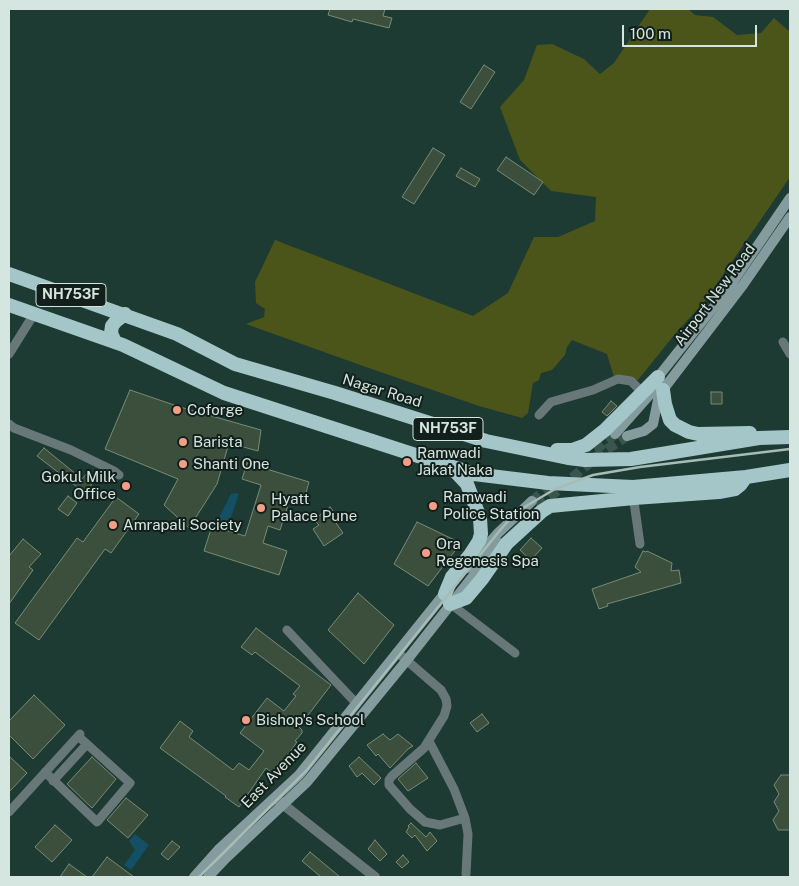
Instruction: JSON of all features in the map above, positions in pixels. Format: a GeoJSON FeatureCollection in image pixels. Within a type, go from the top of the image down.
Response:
{"type":"FeatureCollection","features":[{"type":"Feature","properties":{"kind":"highway","name":"Nagar Road"},"geometry":{"type":"LineString","coordinates":[[9,274],[177,334],[235,364],[335,393],[486,441],[585,460],[631,459],[768,438],[790,437]]}},
{"type":"Feature","properties":{"kind":"highway","name":"NH753F"},"geometry":{"type":"LineString","coordinates":[[9,305],[114,342],[224,393],[449,467],[474,474],[633,493]]}},
{"type":"Feature","properties":{"kind":"highway"},"geometry":{"type":"LineString","coordinates":[[92,334],[104,323],[103,307]]}},
{"type":"Feature","properties":{"kind":"highway"},"geometry":{"type":"LineString","coordinates":[[114,342],[112,326],[125,314]]}},
{"type":"Feature","properties":{"kind":"highway"},"geometry":{"type":"LineString","coordinates":[[534,451],[572,450],[586,445],[605,430],[642,392],[660,384],[670,420],[675,425],[689,432],[698,434],[745,433],[768,438]]}},
{"type":"Feature","properties":{"kind":"highway"},"geometry":{"type":"LineString","coordinates":[[449,467],[458,473],[467,484],[480,518],[481,534],[470,555],[452,578],[446,598],[466,598],[507,543],[550,506],[633,493],[719,492],[735,490],[746,477],[790,470]]}},
{"type":"Feature","properties":{"kind":"main road","name":"Airport New Road"},"geometry":{"type":"LineString","coordinates":[[660,384],[790,198]]}},
{"type":"Feature","properties":{"kind":"main road","name":"Airport New Road"},"geometry":{"type":"LineString","coordinates":[[660,384],[743,285],[790,217]]}},
{"type":"Feature","properties":{"kind":"main road"},"geometry":{"type":"LineString","coordinates":[[615,434],[660,384]]}},
{"type":"Feature","properties":{"kind":"main road"},"geometry":{"type":"LineString","coordinates":[[627,436],[644,431],[653,424],[660,384]]}},
{"type":"Feature","properties":{"kind":"main road"},"geometry":{"type":"LineString","coordinates":[[446,598],[535,504]]}},
{"type":"Feature","properties":{"kind":"main road","name":"East Avenue"},"geometry":{"type":"LineString","coordinates":[[208,877],[279,802],[397,652],[446,598]]}},
{"type":"Feature","properties":{"kind":"main road","name":"East Avenue"},"geometry":{"type":"LineString","coordinates":[[194,877],[218,850],[307,782],[407,660],[446,598]]}},
{"type":"Feature","properties":{"kind":"street"},"geometry":{"type":"LineString","coordinates":[[9,354],[34,314]]}},
{"type":"Feature","properties":{"kind":"street"},"geometry":{"type":"LineString","coordinates":[[783,342],[790,354]]}},
{"type":"Feature","properties":{"kind":"street"},"geometry":{"type":"LineString","coordinates":[[539,414],[551,402],[593,390],[618,379],[630,381],[642,392]]}},
{"type":"Feature","properties":{"kind":"street"},"geometry":{"type":"LineString","coordinates":[[9,424],[14,428],[71,450],[119,475]]}},
{"type":"Feature","properties":{"kind":"street"},"geometry":{"type":"LineString","coordinates":[[633,493],[640,544]]}},
{"type":"Feature","properties":{"kind":"street"},"geometry":{"type":"LineString","coordinates":[[446,598],[515,653]]}},
{"type":"Feature","properties":{"kind":"street"},"geometry":{"type":"LineString","coordinates":[[287,630],[356,703]]}},
{"type":"Feature","properties":{"kind":"street"},"geometry":{"type":"LineString","coordinates":[[397,652],[440,690],[446,699],[447,706],[444,716],[424,748],[388,780],[388,785],[425,822],[440,824],[465,818]]}},
{"type":"Feature","properties":{"kind":"street"},"geometry":{"type":"LineString","coordinates":[[9,812],[27,793],[45,772],[79,735],[86,744],[130,783],[97,822],[45,772]]}},
{"type":"Feature","properties":{"kind":"street"},"geometry":{"type":"LineString","coordinates":[[429,741],[454,789],[465,818],[468,834],[466,874]]}},
{"type":"Feature","properties":{"kind":"street"},"geometry":{"type":"LineString","coordinates":[[53,781],[86,744]]}},
{"type":"Feature","properties":{"kind":"street"},"geometry":{"type":"LineString","coordinates":[[279,802],[375,877]]}},
{"type":"Feature","properties":{"kind":"green space"},"geometry":{"type":"Polygon","coordinates":[[[650,9],[688,9],[695,15],[713,17],[737,35],[761,33],[774,18],[790,32],[790,177],[705,301],[675,334],[638,380],[614,377],[607,354],[572,340],[567,347],[565,355],[552,370],[541,373],[539,380],[533,383],[528,413],[522,418],[479,406],[246,324],[264,317],[265,309],[256,303],[255,282],[275,240],[473,316],[508,293],[534,237],[558,237],[595,221],[596,197],[551,191],[520,160],[500,107],[524,80],[537,45],[552,44],[584,59],[600,74],[614,63],[650,9]]]}},
{"type":"Feature","properties":{"kind":"water"},"geometry":{"type":"Polygon","coordinates":[[[231,494],[239,494],[227,529],[215,525],[231,494]]]}},
{"type":"Feature","properties":{"kind":"water"},"geometry":{"type":"Polygon","coordinates":[[[135,834],[149,845],[131,870],[124,865],[135,850],[129,841],[135,834]]]}},
{"type":"Feature","properties":{"kind":"building"},"geometry":{"type":"Polygon","coordinates":[[[330,9],[385,9],[383,16],[392,18],[389,28],[353,19],[352,22],[328,15],[330,9]]]}},
{"type":"Feature","properties":{"kind":"building"},"geometry":{"type":"Polygon","coordinates":[[[484,65],[495,72],[471,109],[460,102],[484,65]]]}},
{"type":"Feature","properties":{"kind":"building"},"geometry":{"type":"Polygon","coordinates":[[[433,148],[445,155],[414,204],[402,197],[433,148]]]}},
{"type":"Feature","properties":{"kind":"building"},"geometry":{"type":"Polygon","coordinates":[[[506,157],[543,182],[534,195],[497,170],[506,157]]]}},
{"type":"Feature","properties":{"kind":"building"},"geometry":{"type":"Polygon","coordinates":[[[461,168],[480,179],[475,187],[456,176],[461,168]]]}},
{"type":"Feature","properties":{"kind":"building","name":"Shanti One"},"geometry":{"type":"Polygon","coordinates":[[[130,390],[180,407],[261,430],[258,451],[229,443],[217,484],[189,528],[164,505],[178,479],[105,449],[130,390]]]}},
{"type":"Feature","properties":{"kind":"building"},"geometry":{"type":"Polygon","coordinates":[[[711,392],[722,392],[722,404],[711,404],[711,392]]]}},
{"type":"Feature","properties":{"kind":"building"},"geometry":{"type":"Polygon","coordinates":[[[611,401],[617,406],[607,416],[602,412],[611,401]]]}},
{"type":"Feature","properties":{"kind":"building"},"geometry":{"type":"Polygon","coordinates":[[[44,448],[82,479],[87,473],[96,479],[85,493],[37,456],[44,448]]]}},
{"type":"Feature","properties":{"kind":"building"},"geometry":{"type":"Polygon","coordinates":[[[247,463],[309,482],[303,503],[290,499],[280,530],[268,526],[263,543],[287,551],[279,575],[204,551],[212,526],[245,536],[261,485],[242,479],[247,463]]]}},
{"type":"Feature","properties":{"kind":"building"},"geometry":{"type":"Polygon","coordinates":[[[68,496],[77,503],[68,516],[58,509],[68,496]]]}},
{"type":"Feature","properties":{"kind":"building"},"geometry":{"type":"Polygon","coordinates":[[[116,497],[139,514],[111,553],[105,549],[39,640],[15,623],[77,538],[83,542],[116,497]]]}},
{"type":"Feature","properties":{"kind":"building"},"geometry":{"type":"Polygon","coordinates":[[[330,507],[338,517],[334,520],[343,533],[324,546],[313,529],[319,525],[314,520],[330,507]]]}},
{"type":"Feature","properties":{"kind":"building","name":"Ora Regenesis Spa"},"geometry":{"type":"Polygon","coordinates":[[[417,522],[461,543],[428,586],[394,564],[417,522]]]}},
{"type":"Feature","properties":{"kind":"building"},"geometry":{"type":"Polygon","coordinates":[[[531,538],[542,548],[531,560],[520,550],[531,538]]]}},
{"type":"Feature","properties":{"kind":"building"},"geometry":{"type":"Polygon","coordinates":[[[23,539],[41,554],[29,567],[33,570],[9,604],[9,556],[23,539]]]}},
{"type":"Feature","properties":{"kind":"building"},"geometry":{"type":"Polygon","coordinates":[[[643,551],[647,551],[672,563],[671,571],[679,570],[681,583],[607,604],[608,606],[599,609],[592,589],[641,572],[635,567],[643,551]]]}},
{"type":"Feature","properties":{"kind":"building"},"geometry":{"type":"Polygon","coordinates":[[[358,593],[394,625],[364,664],[328,630],[358,593]]]}},
{"type":"Feature","properties":{"kind":"building"},"geometry":{"type":"Polygon","coordinates":[[[256,628],[331,685],[299,727],[302,733],[281,764],[279,762],[273,774],[266,768],[239,807],[160,748],[180,721],[193,731],[189,737],[233,770],[239,763],[249,770],[264,751],[240,733],[267,698],[284,711],[296,696],[293,694],[300,686],[255,652],[252,655],[241,647],[256,628]]]}},
{"type":"Feature","properties":{"kind":"building"},"geometry":{"type":"Polygon","coordinates":[[[34,695],[65,725],[33,759],[9,735],[9,721],[34,695]]]}},
{"type":"Feature","properties":{"kind":"building"},"geometry":{"type":"Polygon","coordinates":[[[482,714],[489,723],[477,732],[470,723],[482,714]]]}},
{"type":"Feature","properties":{"kind":"building"},"geometry":{"type":"Polygon","coordinates":[[[383,734],[390,740],[398,734],[413,746],[390,768],[367,745],[383,734]]]}},
{"type":"Feature","properties":{"kind":"building"},"geometry":{"type":"Polygon","coordinates":[[[9,756],[27,773],[9,792],[9,756]]]}},
{"type":"Feature","properties":{"kind":"building"},"geometry":{"type":"Polygon","coordinates":[[[92,757],[116,779],[92,808],[67,784],[92,757]]]}},
{"type":"Feature","properties":{"kind":"building"},"geometry":{"type":"Polygon","coordinates":[[[359,757],[381,778],[374,785],[362,773],[357,777],[349,766],[359,757]]]}},
{"type":"Feature","properties":{"kind":"building"},"geometry":{"type":"Polygon","coordinates":[[[416,763],[428,778],[408,791],[398,779],[416,763]]]}},
{"type":"Feature","properties":{"kind":"building"},"geometry":{"type":"Polygon","coordinates":[[[781,775],[790,775],[790,830],[778,830],[773,820],[779,811],[774,802],[779,794],[774,785],[781,775]]]}},
{"type":"Feature","properties":{"kind":"building"},"geometry":{"type":"Polygon","coordinates":[[[126,798],[148,815],[128,838],[107,820],[126,798]]]}},
{"type":"Feature","properties":{"kind":"building"},"geometry":{"type":"Polygon","coordinates":[[[411,823],[426,837],[430,832],[437,841],[427,851],[415,835],[412,838],[406,832],[411,823]]]}},
{"type":"Feature","properties":{"kind":"building"},"geometry":{"type":"Polygon","coordinates":[[[55,825],[72,840],[52,862],[35,847],[55,825]]]}},
{"type":"Feature","properties":{"kind":"building"},"geometry":{"type":"Polygon","coordinates":[[[375,840],[387,854],[380,861],[368,849],[375,840]]]}},
{"type":"Feature","properties":{"kind":"building"},"geometry":{"type":"Polygon","coordinates":[[[172,841],[180,847],[168,860],[161,854],[172,841]]]}},
{"type":"Feature","properties":{"kind":"building"},"geometry":{"type":"Polygon","coordinates":[[[310,852],[340,877],[321,877],[302,861],[310,852]]]}},
{"type":"Feature","properties":{"kind":"building"},"geometry":{"type":"Polygon","coordinates":[[[403,855],[409,862],[402,868],[396,862],[403,855]]]}},
{"type":"Feature","properties":{"kind":"building"},"geometry":{"type":"Polygon","coordinates":[[[107,857],[134,877],[92,877],[107,857]]]}},
{"type":"Feature","properties":{"kind":"building"},"geometry":{"type":"Polygon","coordinates":[[[69,864],[87,877],[60,877],[69,864]]]}},
{"type":"Feature","properties":{"kind":"tunnel"},"geometry":{"type":"LineString","coordinates":[[595,450],[615,434]]}},
{"type":"Feature","properties":{"kind":"tunnel"},"geometry":{"type":"LineString","coordinates":[[538,507],[600,454],[627,436]]}},
{"type":"Feature","properties":{"kind":"tunnel"},"geometry":{"type":"LineString","coordinates":[[532,501],[557,481]]}},
{"type":"Feature","properties":{"kind":"railway"},"geometry":{"type":"LineString","coordinates":[[199,877],[306,771],[501,529],[523,508],[555,489],[593,475],[640,467],[790,449]]}},
{"type":"Feature","properties":{"kind":"place","name":"Coforge"},"geometry":{"type":"Point","coordinates":[177,410]}},
{"type":"Feature","properties":{"kind":"place","name":"Barista"},"geometry":{"type":"Point","coordinates":[183,442]}},
{"type":"Feature","properties":{"kind":"place","name":"Ramwadi Jakat Naka"},"geometry":{"type":"Point","coordinates":[407,462]}},
{"type":"Feature","properties":{"kind":"place","name":"Shanti One"},"geometry":{"type":"Point","coordinates":[183,464]}},
{"type":"Feature","properties":{"kind":"place","name":"Gokul Milk Office"},"geometry":{"type":"Point","coordinates":[126,486]}},
{"type":"Feature","properties":{"kind":"place","name":"Ramwadi Police Station"},"geometry":{"type":"Point","coordinates":[433,506]}},
{"type":"Feature","properties":{"kind":"place","name":"Hyatt Palace Pune"},"geometry":{"type":"Point","coordinates":[261,508]}},
{"type":"Feature","properties":{"kind":"place","name":"Amrapali Society"},"geometry":{"type":"Point","coordinates":[113,525]}},
{"type":"Feature","properties":{"kind":"place","name":"Ora Regenesis Spa"},"geometry":{"type":"Point","coordinates":[426,553]}},
{"type":"Feature","properties":{"kind":"place","name":"Bishop's School"},"geometry":{"type":"Point","coordinates":[246,720]}}]}
